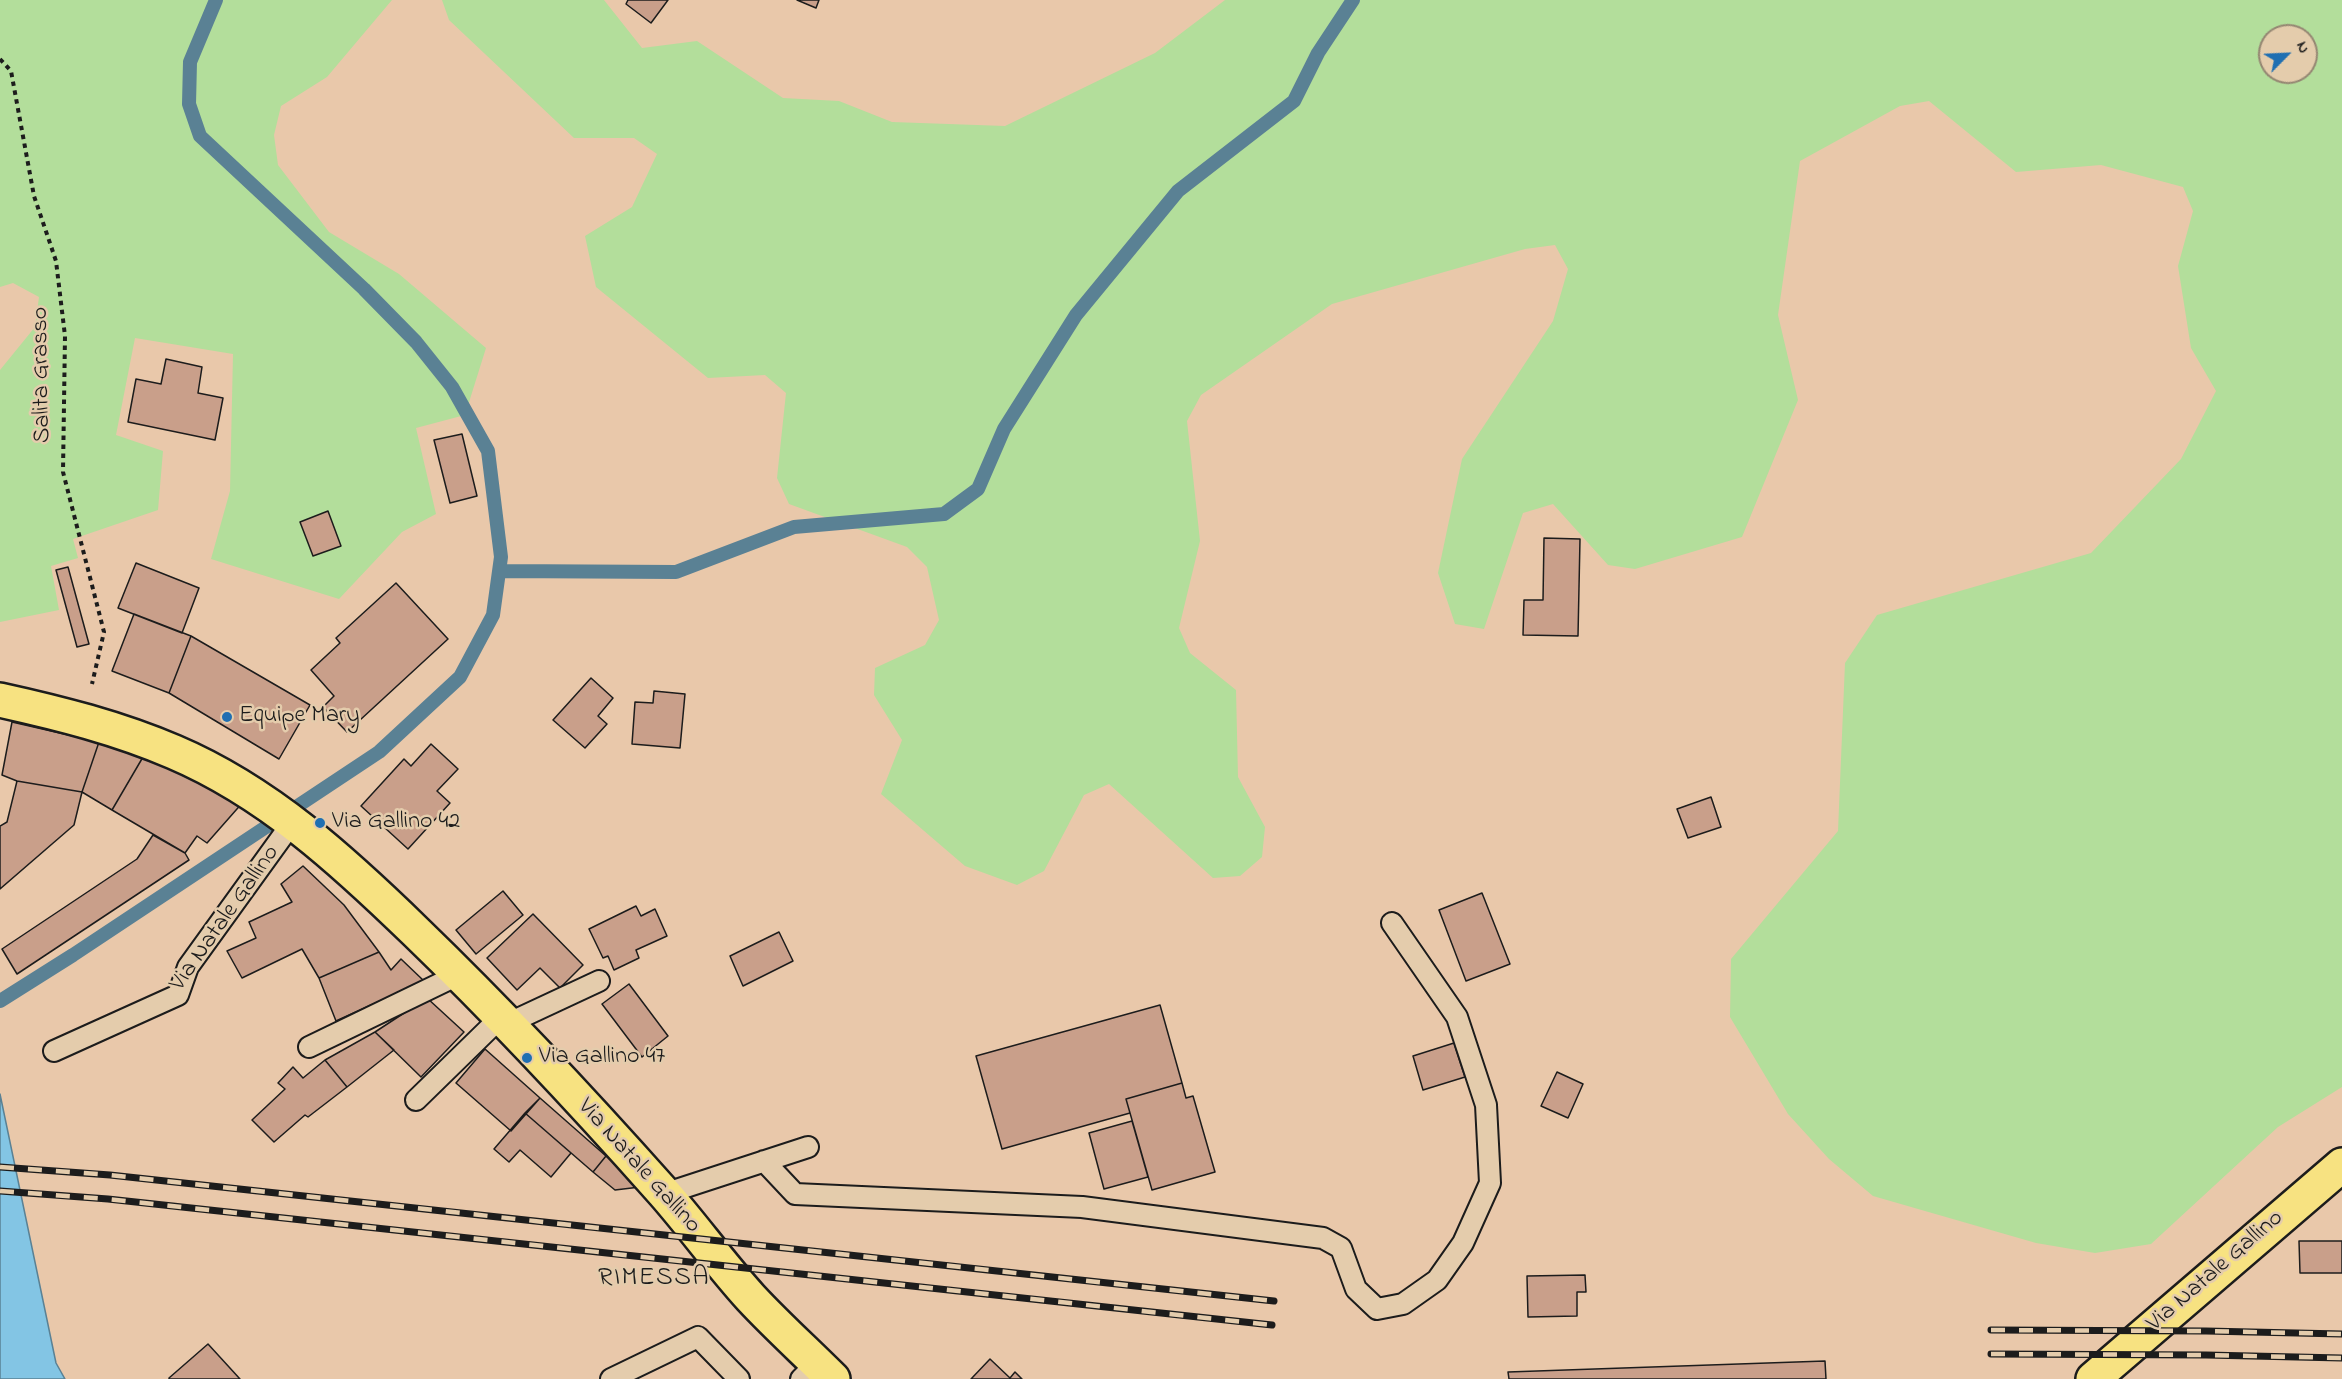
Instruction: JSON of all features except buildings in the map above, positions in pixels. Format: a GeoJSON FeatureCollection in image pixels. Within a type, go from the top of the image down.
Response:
{"type":"FeatureCollection","features":[{"type":"Feature","properties":{"kind":"main road","name":"Via Natale Gallino"},"geometry":{"type":"LineString","coordinates":[[1,704],[84,720],[175,753],[231,782],[316,840],[364,882],[505,1019],[664,1194],[817,1374]]}},
{"type":"Feature","properties":{"kind":"main road","name":"Via Natale Gallino"},"geometry":{"type":"LineString","coordinates":[[2093,1379],[2341,1166]]}},
{"type":"Feature","properties":{"kind":"lane","name":"Via Natale Gallino"},"geometry":{"type":"LineString","coordinates":[[54,1051],[178,995],[188,966],[292,823]]}},
{"type":"Feature","properties":{"kind":"lane"},"geometry":{"type":"LineString","coordinates":[[764,1161],[795,1194],[1082,1207],[1323,1238],[1341,1248],[1356,1289],[1377,1309],[1403,1304],[1437,1280],[1463,1243],[1490,1183],[1486,1105],[1457,1017],[1392,923]]}},
{"type":"Feature","properties":{"kind":"lane"},"geometry":{"type":"LineString","coordinates":[[309,1047],[460,974]]}},
{"type":"Feature","properties":{"kind":"lane"},"geometry":{"type":"LineString","coordinates":[[416,1100],[505,1019],[599,981]]}},
{"type":"Feature","properties":{"kind":"lane"},"geometry":{"type":"LineString","coordinates":[[664,1194],[808,1147]]}},
{"type":"Feature","properties":{"kind":"lane"},"geometry":{"type":"LineString","coordinates":[[611,1379],[698,1336],[739,1379]]}},
{"type":"Feature","properties":{"kind":"path","name":"Salita Grasso"},"geometry":{"type":"LineString","coordinates":[[0,59],[11,71],[34,196],[56,261],[65,336],[63,472],[104,632],[90,694]]}},
{"type":"Feature","properties":{"kind":"green space"},"geometry":{"type":"Polygon","coordinates":[[[0,0],[392,0],[327,77],[281,106],[274,135],[278,165],[329,232],[399,274],[486,348],[465,415],[416,428],[436,514],[402,532],[339,599],[211,559],[230,491],[233,354],[135,338],[116,435],[163,451],[158,510],[73,539],[78,558],[51,566],[59,610],[0,622],[0,370],[35,327],[39,297],[13,283],[0,287],[0,0]]]}},
{"type":"Feature","properties":{"kind":"green space"},"geometry":{"type":"Polygon","coordinates":[[[442,0],[604,0],[642,48],[697,41],[783,98],[839,101],[892,122],[1005,126],[1155,53],[1225,0],[2342,0],[2342,1087],[2278,1127],[2151,1244],[2095,1253],[2036,1243],[1873,1196],[1829,1159],[1788,1114],[1730,1017],[1731,959],[1838,831],[1845,663],[1877,615],[2091,553],[2181,459],[2216,391],[2191,348],[2178,266],[2193,211],[2183,187],[2101,165],[2016,172],[1929,101],[1900,106],[1800,161],[1778,315],[1798,400],[1742,537],[1635,569],[1608,565],[1553,504],[1523,513],[1484,629],[1455,624],[1438,573],[1462,459],[1553,321],[1568,269],[1555,245],[1525,249],[1332,304],[1201,395],[1187,421],[1200,541],[1179,628],[1190,653],[1236,690],[1238,777],[1265,827],[1262,857],[1240,876],[1213,878],[1109,784],[1084,795],[1044,871],[1017,885],[965,866],[881,794],[902,740],[874,695],[875,668],[925,645],[939,620],[927,567],[907,547],[789,504],[777,478],[786,393],[765,375],[708,378],[596,287],[585,236],[632,207],[657,154],[634,138],[574,138],[449,20],[442,0]]]}},
{"type":"Feature","properties":{"kind":"water"},"geometry":{"type":"Polygon","coordinates":[[[0,1094],[56,1363],[65,1379],[0,1379],[0,1094]]]}},
{"type":"Feature","properties":{"kind":"waterway"},"geometry":{"type":"LineString","coordinates":[[0,1001],[379,752],[460,677],[493,615],[501,557],[488,451],[452,387],[416,342],[364,289],[200,136],[189,104],[190,62],[216,0]]}},
{"type":"Feature","properties":{"kind":"waterway"},"geometry":{"type":"LineString","coordinates":[[500,571],[676,572],[794,527],[944,514],[978,489],[1004,429],[1076,315],[1178,191],[1294,101],[1318,53],[1353,0]]}},
{"type":"Feature","properties":{"kind":"railway"},"geometry":{"type":"LineString","coordinates":[[0,1167],[110,1175],[1274,1301]]}},
{"type":"Feature","properties":{"kind":"railway"},"geometry":{"type":"LineString","coordinates":[[0,1191],[108,1199],[1272,1325]]}},
{"type":"Feature","properties":{"kind":"railway"},"geometry":{"type":"LineString","coordinates":[[1991,1330],[2342,1334]]}},
{"type":"Feature","properties":{"kind":"railway"},"geometry":{"type":"LineString","coordinates":[[1991,1354],[2342,1358]]}},
{"type":"Feature","properties":{"kind":"place","name":"Equipe Mary"},"geometry":{"type":"Point","coordinates":[227,717]}},
{"type":"Feature","properties":{"kind":"place","name":"Via Gallino 42"},"geometry":{"type":"Point","coordinates":[320,823]}},
{"type":"Feature","properties":{"kind":"place","name":"Via Gallino 47"},"geometry":{"type":"Point","coordinates":[527,1058]}},
{"type":"Feature","properties":{"kind":"district","name":"RIMESSA"},"geometry":{"type":"Point","coordinates":[654,1280]}}]}
